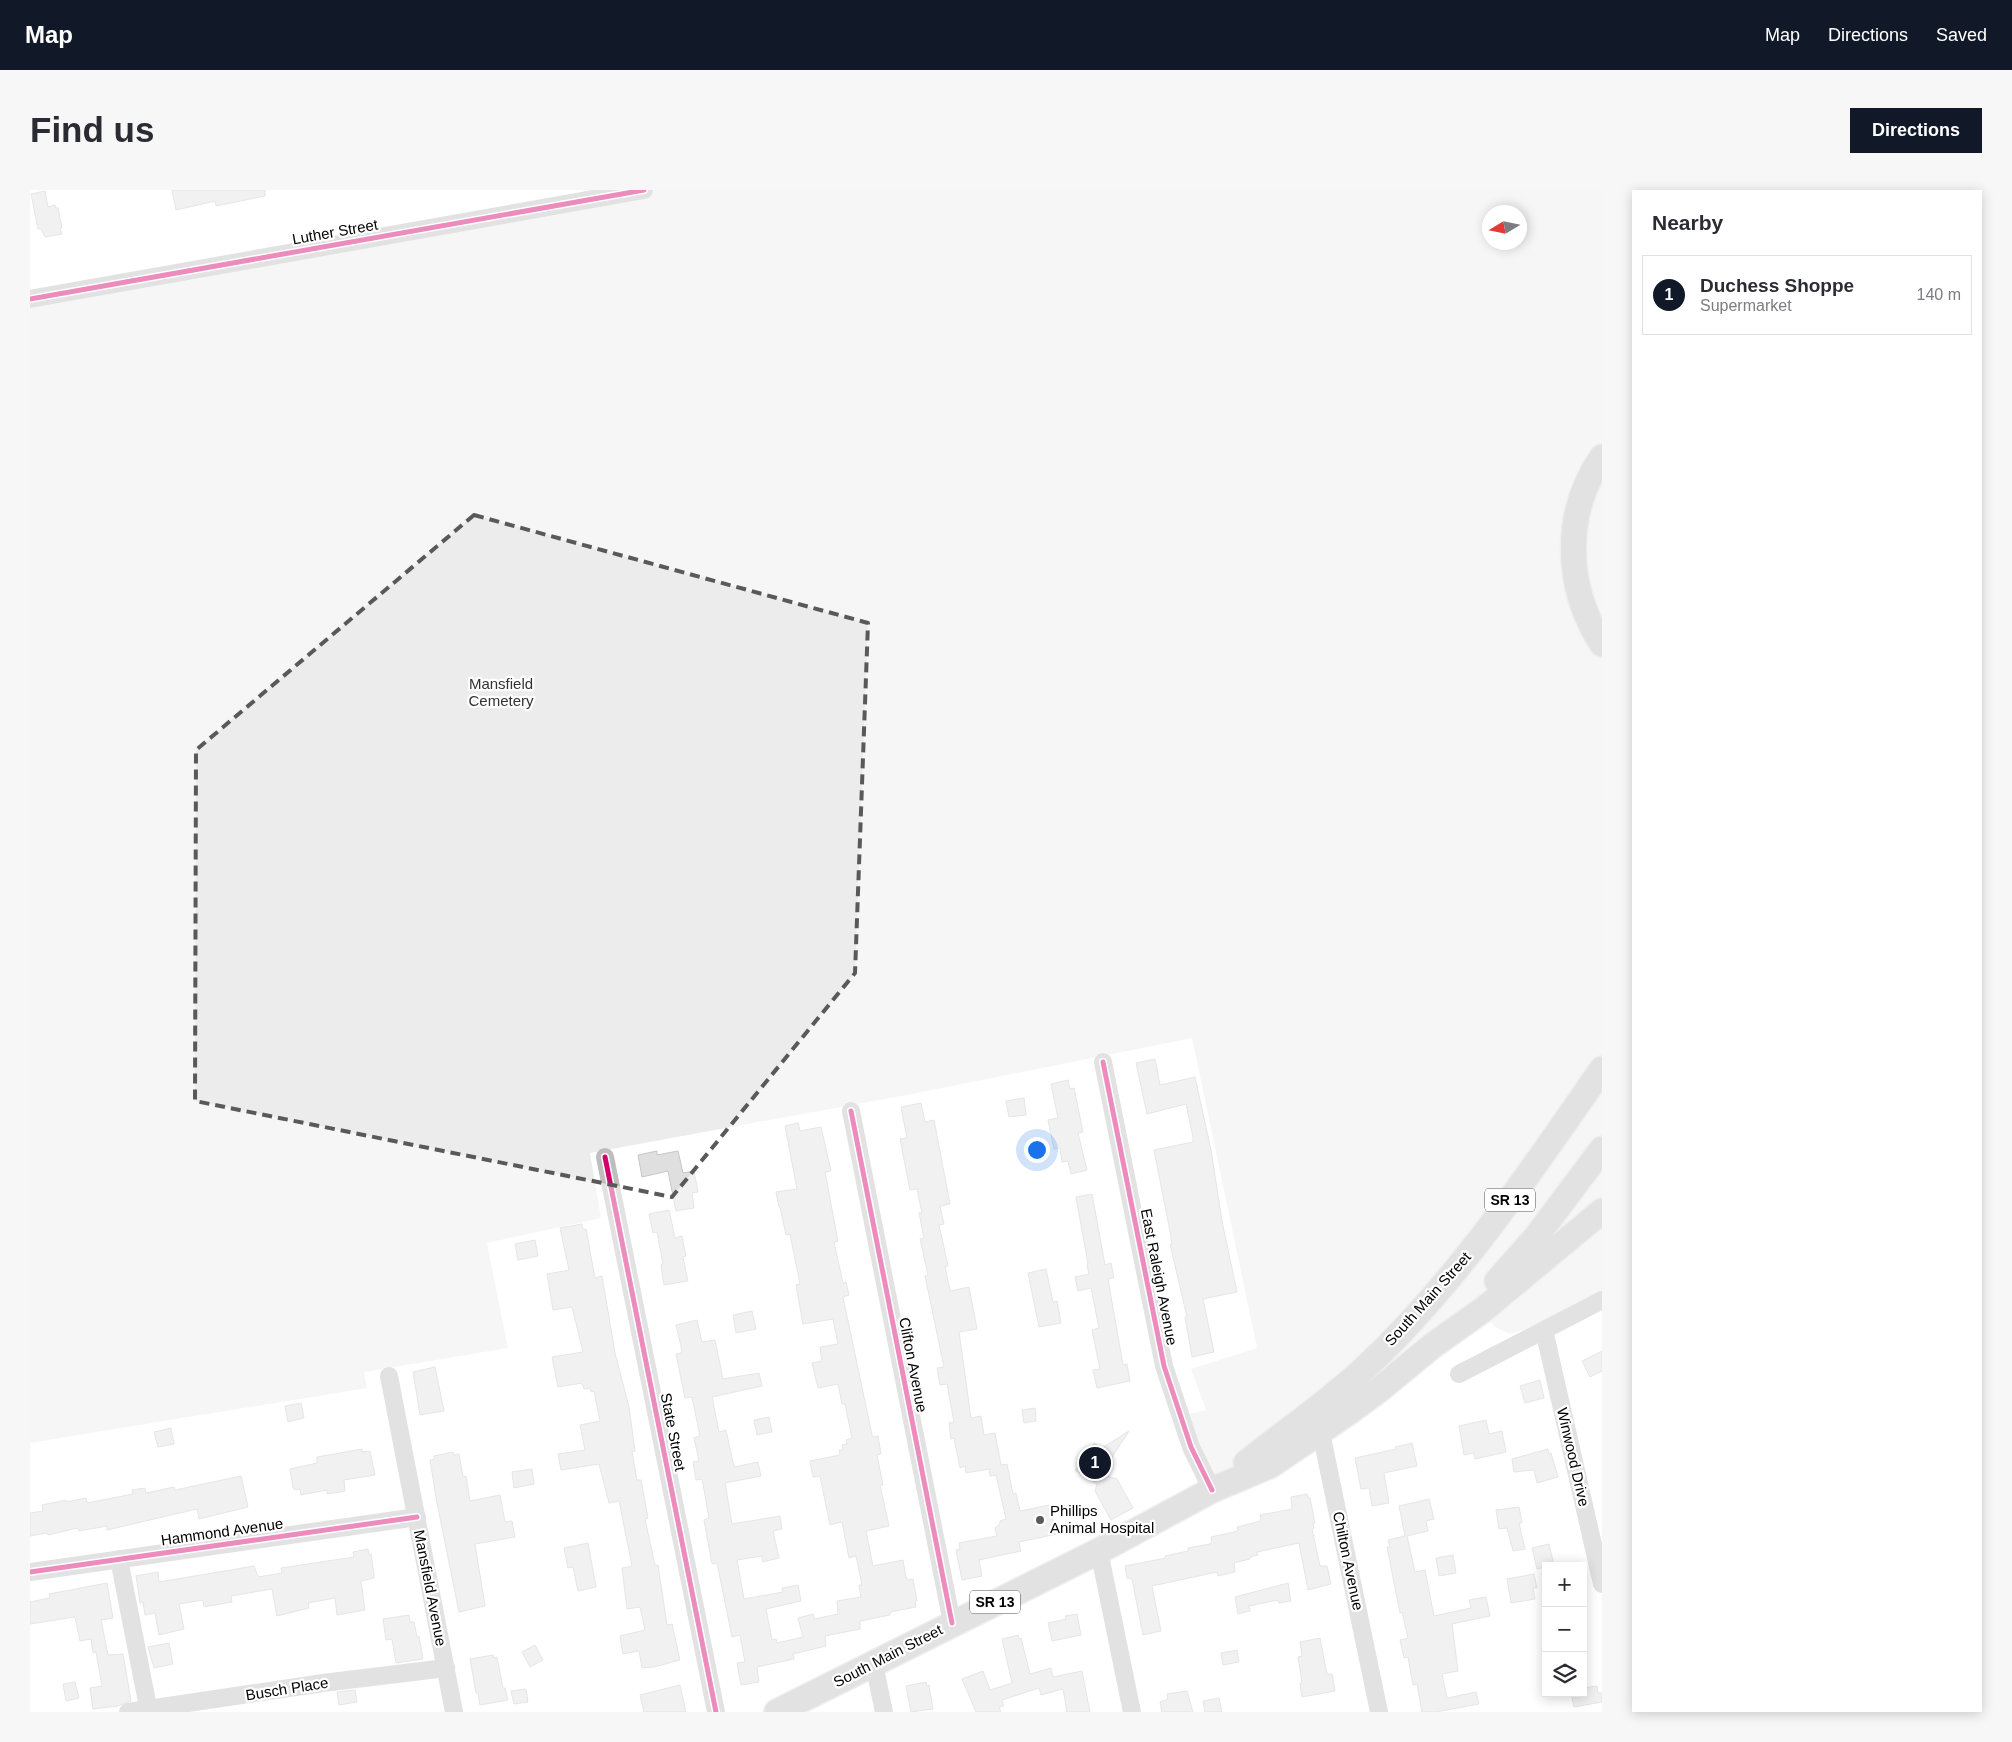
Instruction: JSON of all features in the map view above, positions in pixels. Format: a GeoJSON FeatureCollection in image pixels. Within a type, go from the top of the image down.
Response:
{"type":"FeatureCollection","features":[{"type":"Feature","properties":{"kind":"highway"},"geometry":{"type":"LineString","coordinates":[[1602,456],[1595,466],[1581,497],[1575,524],[1573,555],[1576,582],[1582,605],[1594,632],[1602,644]]}},
{"type":"Feature","properties":{"kind":"highway","name":"South Main Street"},"geometry":{"type":"LineString","coordinates":[[777,1712],[1099,1551],[1212,1490],[1270,1465],[1319,1421],[1365,1368],[1437,1294],[1519,1188],[1602,1069]]}},
{"type":"Feature","properties":{"kind":"highway","name":"SR 13"},"geometry":{"type":"LineString","coordinates":[[1432,1346],[1513,1264],[1560,1206],[1602,1149]]}},
{"type":"Feature","properties":{"kind":"highway"},"geometry":{"type":"LineString","coordinates":[[1432,1346],[1484,1310],[1602,1211]]}},
{"type":"Feature","properties":{"kind":"highway","name":"South Main Street"},"geometry":{"type":"LineString","coordinates":[[1319,1421],[1372,1395],[1432,1346]]}},
{"type":"Feature","properties":{"kind":"street","name":"Luther Street"},"geometry":{"type":"LineString","coordinates":[[30,299],[622,192],[644,190]]}},
{"type":"Feature","properties":{"kind":"street","name":"East Raleigh Avenue"},"geometry":{"type":"LineString","coordinates":[[1103,1062],[1164,1366],[1192,1447],[1212,1490]]}},
{"type":"Feature","properties":{"kind":"street","name":"Clifton Avenue"},"geometry":{"type":"LineString","coordinates":[[850,1112],[952,1623]]}},
{"type":"Feature","properties":{"kind":"street","name":"State Street"},"geometry":{"type":"LineString","coordinates":[[605,1157],[716,1712]]}},
{"type":"Feature","properties":{"kind":"street"},"geometry":{"type":"LineString","coordinates":[[1459,1374],[1602,1300]]}},
{"type":"Feature","properties":{"kind":"street","name":"Winwood Drive"},"geometry":{"type":"LineString","coordinates":[[1544,1330],[1600,1561],[1602,1584]]}},
{"type":"Feature","properties":{"kind":"street","name":"Mansfield Avenue"},"geometry":{"type":"LineString","coordinates":[[389,1376],[454,1712]]}},
{"type":"Feature","properties":{"kind":"street","name":"Chilton Avenue"},"geometry":{"type":"LineString","coordinates":[[1319,1421],[1379,1712]]}},
{"type":"Feature","properties":{"kind":"street","name":"Hammond Avenue"},"geometry":{"type":"LineString","coordinates":[[30,1572],[417,1517]]}},
{"type":"Feature","properties":{"kind":"street"},"geometry":{"type":"LineString","coordinates":[[1099,1551],[1132,1712]]}},
{"type":"Feature","properties":{"kind":"street"},"geometry":{"type":"LineString","coordinates":[[118,1560],[149,1710]]}},
{"type":"Feature","properties":{"kind":"street"},"geometry":{"type":"LineString","coordinates":[[874,1664],[884,1712]]}},
{"type":"Feature","properties":{"kind":"street","name":"Busch Place"},"geometry":{"type":"LineString","coordinates":[[128,1712],[323,1683],[446,1668]]}},
{"type":"Feature","properties":{"kind":"highlighted area"},"geometry":{"type":"Polygon","coordinates":[[[474,515],[868,623],[855,973],[672,1197],[195,1101],[196,750],[474,515]]]}},
{"type":"Feature","properties":{"kind":"green space","name":"Mansfield Cemetery"},"geometry":{"type":"Polygon","coordinates":[[[650,190],[1602,190],[1602,1291],[1528,1328],[1510,1334],[1495,1327],[1487,1318],[1205,1506],[1176,1417],[1206,1410],[1191,1369],[1257,1348],[1192,1038],[912,1094],[590,1153],[601,1218],[487,1243],[508,1348],[364,1372],[367,1388],[30,1443],[30,298],[650,190]]]}},
{"type":"Feature","properties":{"kind":"building"},"geometry":{"type":"Polygon","coordinates":[[[172,190],[265,190],[265,196],[216,206],[215,201],[176,210],[172,190]]]}},
{"type":"Feature","properties":{"kind":"building"},"geometry":{"type":"Polygon","coordinates":[[[45,191],[48,207],[55,205],[58,208],[62,234],[45,237],[41,229],[38,229],[31,194],[45,191]]]}},
{"type":"Feature","properties":{"kind":"building"},"geometry":{"type":"Polygon","coordinates":[[[1155,1059],[1160,1085],[1195,1077],[1211,1150],[1222,1221],[1237,1292],[1203,1299],[1214,1352],[1192,1357],[1185,1317],[1187,1317],[1170,1244],[1172,1244],[1169,1226],[1154,1150],[1193,1142],[1193,1137],[1186,1104],[1147,1114],[1136,1063],[1155,1059]]]}},
{"type":"Feature","properties":{"kind":"building"},"geometry":{"type":"Polygon","coordinates":[[[1068,1080],[1070,1089],[1074,1088],[1083,1132],[1078,1133],[1087,1170],[1071,1174],[1068,1161],[1062,1162],[1060,1148],[1054,1149],[1048,1120],[1058,1118],[1051,1084],[1068,1080]]]}},
{"type":"Feature","properties":{"kind":"building"},"geometry":{"type":"Polygon","coordinates":[[[1024,1098],[1026,1115],[1009,1117],[1006,1101],[1024,1098]]]}},
{"type":"Feature","properties":{"kind":"building"},"geometry":{"type":"Polygon","coordinates":[[[921,1103],[925,1122],[934,1120],[950,1204],[940,1206],[944,1224],[939,1225],[948,1266],[945,1266],[950,1291],[969,1287],[977,1329],[959,1332],[971,1418],[981,1416],[984,1435],[995,1433],[1001,1465],[1007,1464],[1013,1494],[1016,1493],[1020,1511],[1049,1505],[1057,1534],[1019,1542],[1021,1551],[979,1560],[982,1576],[962,1580],[956,1550],[960,1549],[959,1543],[997,1536],[995,1528],[1000,1524],[1000,1521],[1006,1519],[996,1475],[990,1476],[989,1469],[966,1473],[965,1466],[960,1468],[954,1438],[951,1439],[949,1423],[954,1422],[947,1384],[940,1385],[937,1368],[944,1367],[925,1276],[928,1275],[920,1239],[924,1238],[919,1213],[922,1213],[917,1189],[910,1190],[900,1139],[907,1138],[901,1107],[921,1103]]]}},
{"type":"Feature","properties":{"kind":"building"},"geometry":{"type":"Polygon","coordinates":[[[798,1123],[800,1131],[821,1127],[831,1171],[825,1172],[838,1241],[834,1242],[843,1283],[846,1282],[849,1295],[843,1297],[872,1435],[873,1437],[878,1436],[881,1454],[877,1455],[883,1485],[880,1485],[889,1526],[866,1531],[873,1566],[903,1560],[906,1577],[908,1580],[913,1579],[917,1601],[915,1601],[916,1607],[860,1621],[860,1629],[825,1636],[826,1646],[793,1654],[794,1659],[757,1667],[759,1682],[741,1685],[737,1663],[745,1662],[740,1635],[732,1637],[717,1563],[712,1564],[704,1520],[709,1518],[702,1479],[696,1480],[693,1462],[699,1461],[694,1438],[700,1436],[692,1397],[685,1398],[676,1354],[682,1351],[676,1325],[697,1320],[702,1342],[715,1340],[723,1379],[759,1373],[762,1386],[712,1397],[719,1432],[726,1430],[734,1467],[758,1462],[761,1476],[725,1483],[732,1524],[780,1516],[782,1529],[773,1531],[779,1558],[763,1562],[762,1556],[737,1560],[744,1599],[783,1592],[782,1588],[798,1585],[801,1601],[766,1609],[772,1640],[776,1639],[777,1643],[803,1637],[798,1618],[813,1614],[814,1619],[838,1614],[837,1601],[861,1597],[859,1585],[862,1585],[856,1556],[849,1558],[842,1522],[830,1525],[820,1476],[813,1477],[810,1461],[840,1455],[839,1450],[843,1450],[842,1445],[847,1444],[846,1440],[852,1438],[845,1404],[842,1404],[838,1384],[818,1388],[812,1363],[822,1361],[820,1347],[838,1344],[833,1319],[803,1324],[796,1285],[800,1284],[790,1234],[786,1235],[776,1192],[797,1189],[785,1126],[798,1123]]]}},
{"type":"Feature","properties":{"kind":"building"},"geometry":{"type":"Polygon","coordinates":[[[657,1151],[657,1155],[678,1151],[683,1173],[694,1171],[698,1192],[692,1193],[694,1208],[676,1211],[668,1171],[642,1177],[638,1155],[657,1151]]]}},
{"type":"Feature","properties":{"kind":"building"},"geometry":{"type":"Polygon","coordinates":[[[1092,1194],[1105,1265],[1111,1263],[1114,1278],[1108,1279],[1123,1365],[1127,1364],[1130,1381],[1097,1388],[1093,1370],[1100,1369],[1092,1330],[1099,1328],[1091,1288],[1078,1291],[1075,1277],[1089,1274],[1076,1197],[1092,1194]]]}},
{"type":"Feature","properties":{"kind":"building"},"geometry":{"type":"Polygon","coordinates":[[[669,1210],[675,1238],[682,1236],[686,1256],[683,1257],[688,1281],[664,1285],[661,1265],[663,1264],[657,1232],[653,1233],[649,1214],[669,1210]]]}},
{"type":"Feature","properties":{"kind":"building"},"geometry":{"type":"Polygon","coordinates":[[[582,1224],[583,1229],[586,1229],[595,1278],[602,1276],[615,1353],[629,1407],[635,1451],[632,1452],[637,1480],[641,1480],[648,1518],[645,1519],[655,1565],[658,1565],[667,1625],[672,1624],[680,1660],[654,1667],[642,1668],[639,1651],[623,1654],[620,1636],[645,1630],[640,1607],[627,1609],[622,1568],[632,1566],[619,1501],[609,1503],[599,1464],[561,1470],[558,1454],[585,1450],[580,1425],[600,1421],[594,1391],[591,1392],[590,1388],[584,1389],[582,1383],[558,1387],[552,1357],[583,1352],[572,1307],[553,1310],[547,1274],[569,1270],[560,1228],[582,1224]]]}},
{"type":"Feature","properties":{"kind":"building"},"geometry":{"type":"Polygon","coordinates":[[[535,1240],[538,1256],[518,1260],[515,1244],[535,1240]]]}},
{"type":"Feature","properties":{"kind":"building"},"geometry":{"type":"Polygon","coordinates":[[[1046,1269],[1053,1302],[1057,1301],[1061,1323],[1039,1327],[1028,1273],[1046,1269]]]}},
{"type":"Feature","properties":{"kind":"building"},"geometry":{"type":"Polygon","coordinates":[[[752,1311],[756,1329],[736,1333],[733,1315],[752,1311]]]}},
{"type":"Feature","properties":{"kind":"building"},"geometry":{"type":"Polygon","coordinates":[[[1602,1351],[1602,1371],[1590,1377],[1582,1361],[1602,1351]]]}},
{"type":"Feature","properties":{"kind":"building"},"geometry":{"type":"Polygon","coordinates":[[[435,1367],[444,1411],[420,1415],[413,1372],[435,1367]]]}},
{"type":"Feature","properties":{"kind":"building"},"geometry":{"type":"Polygon","coordinates":[[[1540,1380],[1544,1398],[1525,1403],[1520,1386],[1540,1380]]]}},
{"type":"Feature","properties":{"kind":"building"},"geometry":{"type":"Polygon","coordinates":[[[301,1403],[304,1418],[288,1422],[285,1406],[301,1403]]]}},
{"type":"Feature","properties":{"kind":"building"},"geometry":{"type":"Polygon","coordinates":[[[1035,1408],[1036,1421],[1024,1423],[1022,1410],[1035,1408]]]}},
{"type":"Feature","properties":{"kind":"building"},"geometry":{"type":"Polygon","coordinates":[[[769,1417],[772,1432],[757,1435],[754,1420],[769,1417]]]}},
{"type":"Feature","properties":{"kind":"building"},"geometry":{"type":"Polygon","coordinates":[[[1486,1420],[1489,1434],[1502,1431],[1506,1452],[1475,1459],[1474,1453],[1464,1455],[1459,1426],[1486,1420]]]}},
{"type":"Feature","properties":{"kind":"building"},"geometry":{"type":"Polygon","coordinates":[[[171,1428],[174,1444],[158,1447],[154,1432],[171,1428]]]}},
{"type":"Feature","properties":{"kind":"building"},"geometry":{"type":"Polygon","coordinates":[[[1129,1431],[1101,1474],[1117,1479],[1133,1508],[1111,1520],[1095,1491],[1097,1484],[1075,1470],[1094,1443],[1102,1448],[1129,1431]]]}},
{"type":"Feature","properties":{"kind":"building"},"geometry":{"type":"Polygon","coordinates":[[[1412,1443],[1417,1466],[1384,1473],[1389,1503],[1372,1506],[1369,1488],[1361,1489],[1355,1458],[1396,1449],[1395,1447],[1412,1443]]]}},
{"type":"Feature","properties":{"kind":"building"},"geometry":{"type":"Polygon","coordinates":[[[362,1449],[362,1452],[370,1451],[375,1475],[344,1480],[345,1491],[327,1494],[327,1490],[301,1495],[300,1489],[295,1490],[293,1488],[290,1469],[317,1463],[317,1457],[362,1449]]]}},
{"type":"Feature","properties":{"kind":"building"},"geometry":{"type":"Polygon","coordinates":[[[1548,1449],[1558,1477],[1537,1483],[1534,1470],[1514,1472],[1512,1459],[1548,1449]]]}},
{"type":"Feature","properties":{"kind":"building"},"geometry":{"type":"Polygon","coordinates":[[[453,1452],[454,1455],[459,1454],[463,1477],[466,1476],[470,1501],[500,1495],[505,1522],[512,1521],[515,1537],[475,1544],[485,1606],[459,1612],[430,1460],[435,1459],[434,1456],[453,1452]]]}},
{"type":"Feature","properties":{"kind":"building"},"geometry":{"type":"Polygon","coordinates":[[[532,1469],[534,1484],[514,1488],[512,1472],[532,1469]]]}},
{"type":"Feature","properties":{"kind":"building"},"geometry":{"type":"Polygon","coordinates":[[[241,1476],[248,1507],[199,1519],[197,1509],[107,1530],[107,1526],[79,1531],[78,1528],[48,1535],[47,1533],[30,1536],[30,1513],[43,1511],[42,1505],[86,1498],[87,1503],[133,1494],[132,1490],[145,1488],[146,1493],[174,1487],[175,1490],[241,1476]]]}},
{"type":"Feature","properties":{"kind":"building"},"geometry":{"type":"Polygon","coordinates":[[[1307,1494],[1308,1498],[1310,1498],[1315,1523],[1313,1523],[1314,1528],[1312,1529],[1320,1566],[1327,1566],[1331,1584],[1308,1590],[1299,1543],[1257,1552],[1258,1555],[1250,1557],[1250,1559],[1234,1563],[1235,1572],[1218,1576],[1217,1572],[1152,1586],[1161,1631],[1143,1635],[1132,1579],[1127,1578],[1125,1566],[1166,1558],[1165,1556],[1188,1551],[1188,1548],[1210,1544],[1212,1541],[1211,1537],[1238,1531],[1237,1527],[1261,1521],[1260,1515],[1292,1509],[1291,1497],[1307,1494]]]}},
{"type":"Feature","properties":{"kind":"building"},"geometry":{"type":"Polygon","coordinates":[[[1429,1499],[1434,1519],[1426,1521],[1428,1531],[1407,1536],[1415,1572],[1425,1570],[1434,1616],[1471,1608],[1469,1600],[1486,1597],[1490,1616],[1452,1624],[1458,1671],[1442,1674],[1447,1698],[1476,1692],[1479,1704],[1436,1712],[1422,1712],[1417,1684],[1413,1685],[1408,1657],[1404,1658],[1400,1640],[1408,1638],[1402,1612],[1400,1613],[1387,1547],[1390,1547],[1388,1540],[1405,1536],[1399,1506],[1429,1499]]]}},
{"type":"Feature","properties":{"kind":"building"},"geometry":{"type":"Polygon","coordinates":[[[1519,1507],[1522,1523],[1519,1523],[1525,1549],[1513,1551],[1507,1528],[1499,1529],[1496,1510],[1519,1507]]]}},
{"type":"Feature","properties":{"kind":"building"},"geometry":{"type":"Polygon","coordinates":[[[588,1543],[596,1587],[578,1591],[573,1567],[568,1568],[564,1548],[588,1543]]]}},
{"type":"Feature","properties":{"kind":"building"},"geometry":{"type":"Polygon","coordinates":[[[1549,1544],[1553,1562],[1542,1562],[1542,1568],[1537,1569],[1532,1548],[1549,1544]]]}},
{"type":"Feature","properties":{"kind":"building"},"geometry":{"type":"Polygon","coordinates":[[[368,1549],[369,1555],[371,1554],[374,1578],[361,1581],[365,1610],[337,1615],[335,1598],[308,1603],[309,1608],[277,1616],[272,1589],[231,1596],[232,1602],[204,1607],[203,1600],[179,1604],[184,1629],[159,1635],[155,1613],[145,1615],[143,1602],[140,1603],[136,1576],[158,1572],[159,1582],[254,1566],[258,1577],[282,1573],[281,1568],[354,1557],[353,1552],[368,1549]]]}},
{"type":"Feature","properties":{"kind":"building"},"geometry":{"type":"Polygon","coordinates":[[[1453,1555],[1456,1573],[1439,1576],[1436,1558],[1453,1555]]]}},
{"type":"Feature","properties":{"kind":"building"},"geometry":{"type":"Polygon","coordinates":[[[1534,1574],[1537,1588],[1533,1588],[1535,1599],[1511,1603],[1507,1579],[1534,1574]]]}},
{"type":"Feature","properties":{"kind":"building"},"geometry":{"type":"Polygon","coordinates":[[[107,1583],[113,1618],[101,1620],[108,1655],[123,1654],[131,1701],[118,1706],[93,1709],[90,1688],[102,1686],[96,1652],[93,1653],[91,1639],[80,1641],[75,1617],[30,1624],[30,1602],[50,1598],[49,1594],[107,1583]]]}},
{"type":"Feature","properties":{"kind":"building"},"geometry":{"type":"Polygon","coordinates":[[[1288,1583],[1291,1601],[1279,1603],[1278,1600],[1249,1606],[1250,1611],[1238,1614],[1235,1597],[1288,1583]]]}},
{"type":"Feature","properties":{"kind":"building"},"geometry":{"type":"Polygon","coordinates":[[[1077,1614],[1081,1635],[1052,1641],[1048,1623],[1066,1619],[1065,1616],[1077,1614]]]}},
{"type":"Feature","properties":{"kind":"building"},"geometry":{"type":"Polygon","coordinates":[[[409,1615],[410,1622],[414,1622],[417,1637],[419,1636],[423,1659],[396,1663],[392,1639],[386,1640],[383,1619],[409,1615]]]}},
{"type":"Feature","properties":{"kind":"building"},"geometry":{"type":"Polygon","coordinates":[[[1018,1635],[1019,1639],[1021,1638],[1030,1674],[1051,1668],[1053,1677],[1082,1671],[1090,1712],[1067,1712],[1063,1689],[1041,1695],[1039,1688],[1002,1700],[1004,1706],[999,1707],[1001,1712],[976,1712],[962,1679],[983,1671],[990,1690],[1012,1683],[1002,1639],[1018,1635]]]}},
{"type":"Feature","properties":{"kind":"building"},"geometry":{"type":"Polygon","coordinates":[[[1320,1638],[1327,1674],[1332,1674],[1335,1691],[1302,1697],[1298,1657],[1302,1656],[1300,1642],[1320,1638]]]}},
{"type":"Feature","properties":{"kind":"building"},"geometry":{"type":"Polygon","coordinates":[[[169,1643],[173,1664],[154,1668],[148,1647],[169,1643]]]}},
{"type":"Feature","properties":{"kind":"building"},"geometry":{"type":"Polygon","coordinates":[[[535,1645],[543,1660],[530,1667],[522,1652],[535,1645]]]}},
{"type":"Feature","properties":{"kind":"building"},"geometry":{"type":"Polygon","coordinates":[[[1237,1650],[1239,1662],[1223,1665],[1221,1653],[1237,1650]]]}},
{"type":"Feature","properties":{"kind":"building"},"geometry":{"type":"Polygon","coordinates":[[[493,1655],[494,1658],[497,1657],[503,1688],[505,1688],[508,1700],[480,1705],[470,1659],[493,1655]]]}},
{"type":"Feature","properties":{"kind":"building"},"geometry":{"type":"Polygon","coordinates":[[[75,1682],[79,1698],[66,1701],[63,1684],[75,1682]]]}},
{"type":"Feature","properties":{"kind":"building"},"geometry":{"type":"Polygon","coordinates":[[[926,1682],[927,1686],[929,1685],[933,1709],[911,1712],[906,1686],[926,1682]]]}},
{"type":"Feature","properties":{"kind":"building"},"geometry":{"type":"Polygon","coordinates":[[[680,1685],[686,1712],[644,1712],[640,1695],[680,1685]]]}},
{"type":"Feature","properties":{"kind":"building"},"geometry":{"type":"Polygon","coordinates":[[[1597,1686],[1598,1693],[1602,1693],[1602,1702],[1574,1707],[1572,1697],[1587,1697],[1587,1687],[1597,1686]]]}},
{"type":"Feature","properties":{"kind":"building"},"geometry":{"type":"Polygon","coordinates":[[[526,1689],[528,1702],[514,1704],[511,1691],[526,1689]]]}},
{"type":"Feature","properties":{"kind":"building"},"geometry":{"type":"Polygon","coordinates":[[[355,1690],[357,1702],[339,1705],[337,1692],[355,1690]]]}},
{"type":"Feature","properties":{"kind":"building"},"geometry":{"type":"Polygon","coordinates":[[[1187,1691],[1193,1712],[1162,1712],[1160,1702],[1168,1699],[1167,1694],[1187,1691]]]}},
{"type":"Feature","properties":{"kind":"building"},"geometry":{"type":"Polygon","coordinates":[[[1219,1698],[1222,1712],[1205,1712],[1203,1701],[1219,1698]]]}},
{"type":"Feature","properties":{"kind":"cycle path"},"geometry":{"type":"LineString","coordinates":[[30,299],[644,190]]}},
{"type":"Feature","properties":{"kind":"cycle path"},"geometry":{"type":"LineString","coordinates":[[1103,1062],[1164,1366],[1191,1447],[1212,1490]]}},
{"type":"Feature","properties":{"kind":"cycle path"},"geometry":{"type":"LineString","coordinates":[[851,1111],[952,1623]]}},
{"type":"Feature","properties":{"kind":"cycle path"},"geometry":{"type":"LineString","coordinates":[[605,1157],[716,1712]]}},
{"type":"Feature","properties":{"kind":"cycle path"},"geometry":{"type":"LineString","coordinates":[[30,1572],[417,1517]]}},
{"type":"Feature","properties":{"kind":"place","name":"Duchess Shoppe"},"geometry":{"type":"Point","coordinates":[1095,1463]}},
{"type":"Feature","properties":{"kind":"place","name":"Phillips Animal Hospital"},"geometry":{"type":"Point","coordinates":[1040,1520]}}]}
